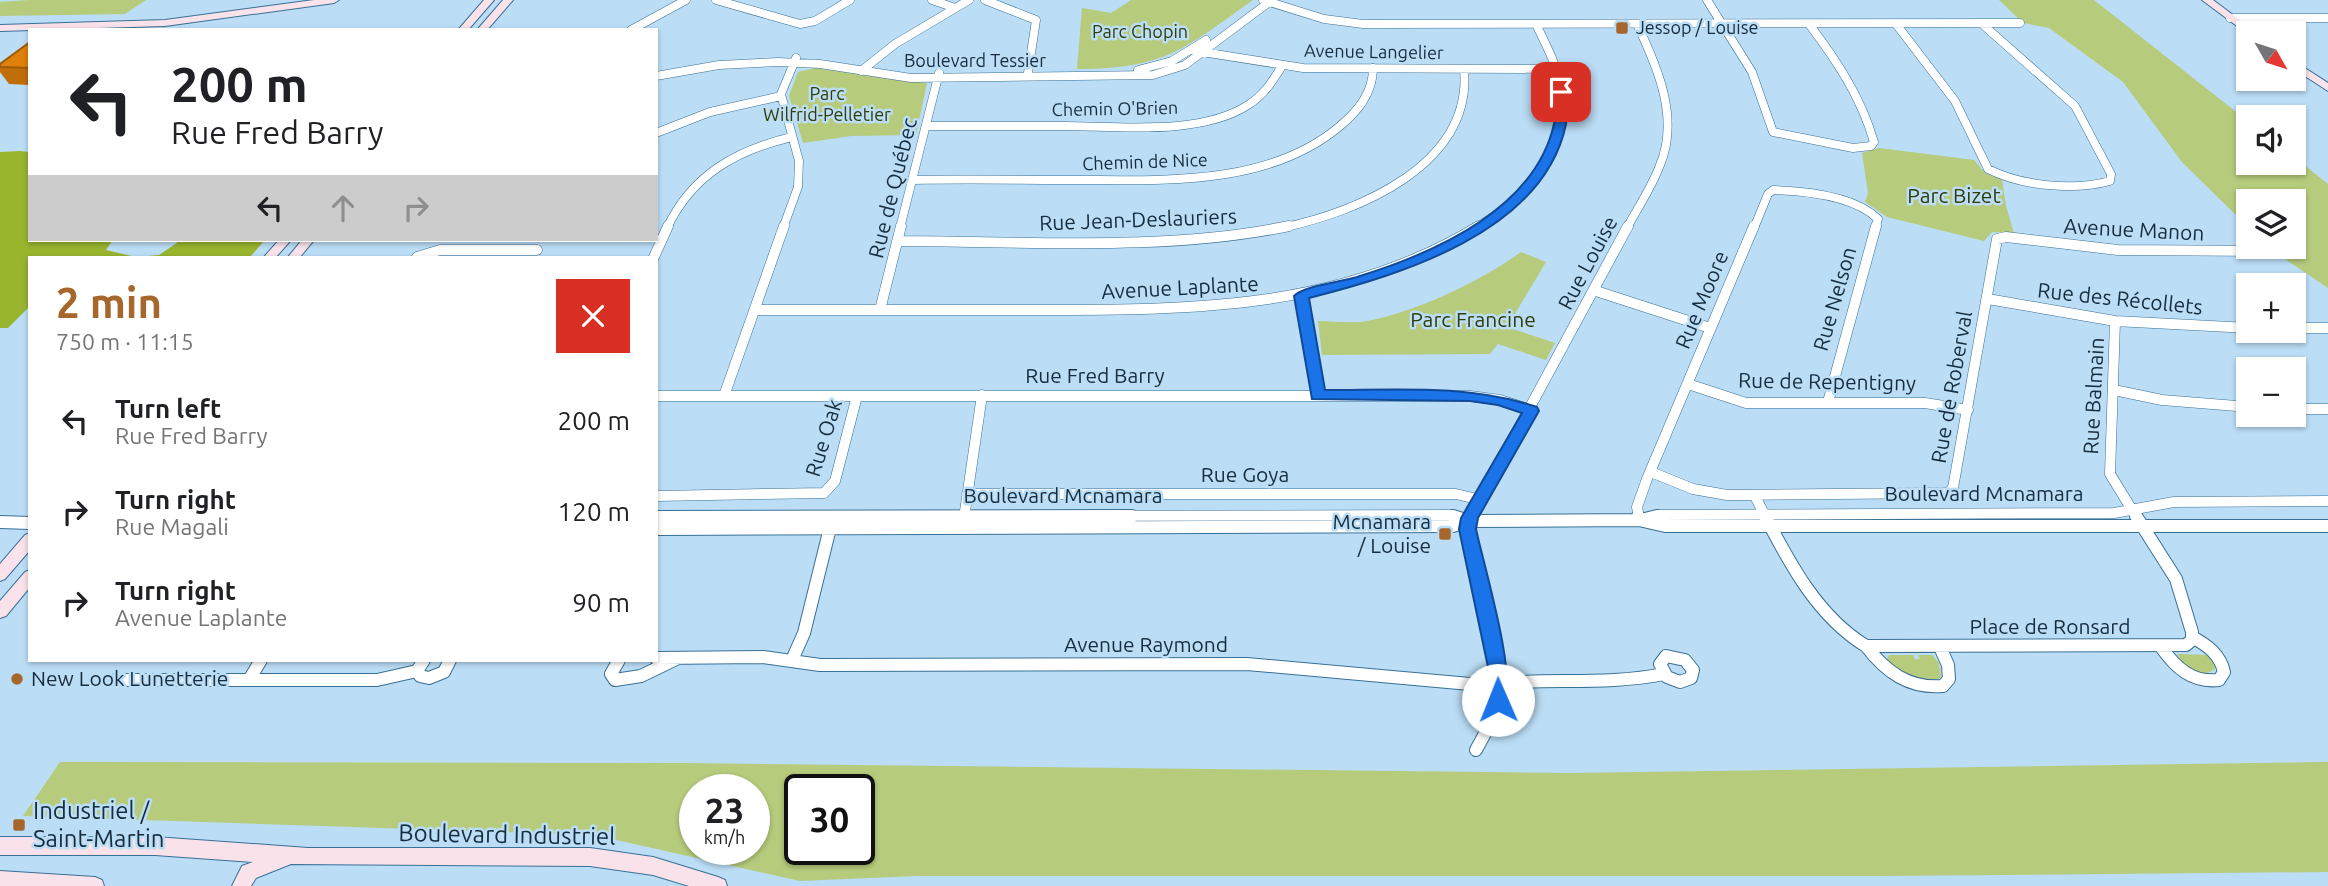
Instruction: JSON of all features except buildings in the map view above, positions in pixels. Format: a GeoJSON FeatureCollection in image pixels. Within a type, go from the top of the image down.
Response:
{"type":"FeatureCollection","features":[{"type":"Feature","properties":{"kind":"street"},"geometry":{"type":"LineString","coordinates":[[0,21],[160,18],[291,0]]}},
{"type":"Feature","properties":{"kind":"street"},"geometry":{"type":"LineString","coordinates":[[0,28],[175,23],[334,0]]}},
{"type":"Feature","properties":{"kind":"street"},"geometry":{"type":"LineString","coordinates":[[465,28],[489,0]]}},
{"type":"Feature","properties":{"kind":"street"},"geometry":{"type":"LineString","coordinates":[[484,28],[508,0]]}},
{"type":"Feature","properties":{"kind":"street"},"geometry":{"type":"LineString","coordinates":[[635,28],[686,0]]}},
{"type":"Feature","properties":{"kind":"street"},"geometry":{"type":"LineString","coordinates":[[716,0],[800,24],[815,21],[849,0]]}},
{"type":"Feature","properties":{"kind":"street"},"geometry":{"type":"LineString","coordinates":[[932,0],[955,8]]}},
{"type":"Feature","properties":{"kind":"street"},"geometry":{"type":"LineString","coordinates":[[864,69],[903,38],[969,0]]}},
{"type":"Feature","properties":{"kind":"street"},"geometry":{"type":"LineString","coordinates":[[985,0],[1036,19],[1028,73]]}},
{"type":"Feature","properties":{"kind":"street"},"geometry":{"type":"LineString","coordinates":[[1266,0],[1324,19],[1356,24],[2020,23]]}},
{"type":"Feature","properties":{"kind":"street","name":"Boulevard Tessier"},"geometry":{"type":"LineString","coordinates":[[939,76],[1148,76],[1178,69],[1196,51],[1266,0]]}},
{"type":"Feature","properties":{"kind":"street"},"geometry":{"type":"LineString","coordinates":[[1707,0],[1755,78],[1772,131],[1782,136],[1853,148],[1871,146],[1874,142],[1869,124],[1853,86],[1809,24]]}},
{"type":"Feature","properties":{"kind":"street"},"geometry":{"type":"LineString","coordinates":[[2207,0],[2236,22]]}},
{"type":"Feature","properties":{"kind":"street"},"geometry":{"type":"LineString","coordinates":[[2230,18],[2328,19]]}},
{"type":"Feature","properties":{"kind":"street"},"geometry":{"type":"LineString","coordinates":[[1896,23],[1931,65],[1956,103],[1982,161],[1990,170],[2002,176],[2035,180],[2095,185],[2110,181],[2111,173],[2075,106],[1981,23]]}},
{"type":"Feature","properties":{"kind":"street","name":"Avenue Laplante"},"geometry":{"type":"LineString","coordinates":[[755,310],[1192,309],[1301,296],[1364,280],[1416,261],[1466,236],[1511,204],[1542,167],[1558,131],[1561,92],[1556,69],[1536,24]]}},
{"type":"Feature","properties":{"kind":"street","name":"Rue Louise"},"geometry":{"type":"LineString","coordinates":[[1468,521],[1531,411],[1657,174],[1668,138],[1669,110],[1664,83],[1637,24]]}},
{"type":"Feature","properties":{"kind":"street","name":"Boulevard Tessier"},"geometry":{"type":"LineString","coordinates":[[658,74],[729,64],[795,60],[864,69],[895,77],[1138,71],[1196,51]]}},
{"type":"Feature","properties":{"kind":"street","name":"Avenue Langelier"},"geometry":{"type":"LineString","coordinates":[[1196,51],[1282,66],[1556,69]]}},
{"type":"Feature","properties":{"kind":"street"},"geometry":{"type":"LineString","coordinates":[[724,396],[799,187],[800,166],[781,96],[795,60]]}},
{"type":"Feature","properties":{"kind":"street","name":"Chemin O'Brien"},"geometry":{"type":"LineString","coordinates":[[926,126],[1163,125],[1195,122],[1232,112],[1255,101],[1274,83],[1282,66]]}},
{"type":"Feature","properties":{"kind":"street","name":"Chemin de Nice"},"geometry":{"type":"LineString","coordinates":[[913,180],[1174,180],[1250,169],[1296,153],[1339,128],[1364,99],[1373,68]]}},
{"type":"Feature","properties":{"kind":"street","name":"Rue Jean-Deslauriers"},"geometry":{"type":"LineString","coordinates":[[898,241],[1192,240],[1251,233],[1306,221],[1381,192],[1428,159],[1446,139],[1459,118],[1465,97],[1464,69]]}},
{"type":"Feature","properties":{"kind":"street"},"geometry":{"type":"LineString","coordinates":[[2306,72],[2328,88]]}},
{"type":"Feature","properties":{"kind":"street","name":"Rue de Québec"},"geometry":{"type":"LineString","coordinates":[[880,310],[939,76]]}},
{"type":"Feature","properties":{"kind":"street"},"geometry":{"type":"LineString","coordinates":[[658,132],[701,115],[781,96]]}},
{"type":"Feature","properties":{"kind":"street"},"geometry":{"type":"LineString","coordinates":[[654,256],[678,207],[701,180],[747,151],[792,137]]}},
{"type":"Feature","properties":{"kind":"street","name":"Rue Moore"},"geometry":{"type":"LineString","coordinates":[[1639,520],[1638,503],[1770,191],[1783,190],[1852,203],[1871,210]]}},
{"type":"Feature","properties":{"kind":"street","name":"Rue Nelson"},"geometry":{"type":"LineString","coordinates":[[1828,402],[1828,393],[1878,223],[1877,215],[1871,210]]}},
{"type":"Feature","properties":{"kind":"street","name":"Avenue Manon"},"geometry":{"type":"LineString","coordinates":[[1998,238],[2130,251],[2236,251]]}},
{"type":"Feature","properties":{"kind":"street","name":"Rue de Roberval"},"geometry":{"type":"LineString","coordinates":[[1651,472],[1701,492],[1755,496],[1948,493],[1953,486],[1968,410],[1995,242],[1998,238]]}},
{"type":"Feature","properties":{"kind":"street"},"geometry":{"type":"LineString","coordinates":[[271,256],[283,242]]}},
{"type":"Feature","properties":{"kind":"street"},"geometry":{"type":"LineString","coordinates":[[294,256],[306,242]]}},
{"type":"Feature","properties":{"kind":"street"},"geometry":{"type":"LineString","coordinates":[[419,256],[440,250],[535,254]]}},
{"type":"Feature","properties":{"kind":"street"},"geometry":{"type":"LineString","coordinates":[[1596,291],[1710,328]]}},
{"type":"Feature","properties":{"kind":"street"},"geometry":{"type":"LineString","coordinates":[[1301,296],[1306,311],[1318,396]]}},
{"type":"Feature","properties":{"kind":"street","name":"Rue des Récollets"},"geometry":{"type":"LineString","coordinates":[[1987,299],[2115,321],[2236,327]]}},
{"type":"Feature","properties":{"kind":"street","name":"Rue Balmain"},"geometry":{"type":"LineString","coordinates":[[2115,321],[2110,474],[2131,509]]}},
{"type":"Feature","properties":{"kind":"street"},"geometry":{"type":"LineString","coordinates":[[2306,328],[2328,328]]}},
{"type":"Feature","properties":{"kind":"street","name":"Rue de Repentigny"},"geometry":{"type":"LineString","coordinates":[[1688,384],[1741,402],[1933,403],[1968,410]]}},
{"type":"Feature","properties":{"kind":"street"},"geometry":{"type":"LineString","coordinates":[[2114,390],[2162,400],[2236,406]]}},
{"type":"Feature","properties":{"kind":"street"},"geometry":{"type":"LineString","coordinates":[[964,522],[982,395]]}},
{"type":"Feature","properties":{"kind":"street","name":"Rue Fred Barry"},"geometry":{"type":"LineString","coordinates":[[658,396],[1470,396],[1500,400],[1531,411]]}},
{"type":"Feature","properties":{"kind":"street","name":"Rue Oak"},"geometry":{"type":"LineString","coordinates":[[658,496],[812,496],[827,492],[835,481],[857,396]]}},
{"type":"Feature","properties":{"kind":"street"},"geometry":{"type":"LineString","coordinates":[[2306,409],[2328,409]]}},
{"type":"Feature","properties":{"kind":"street","name":"Rue Goya"},"geometry":{"type":"LineString","coordinates":[[967,494],[1457,494],[1481,500]]}},
{"type":"Feature","properties":{"kind":"street","name":"Place de Ronsard"},"geometry":{"type":"LineString","coordinates":[[1755,496],[1770,526],[1813,595],[1851,636],[1866,646],[1898,677],[1927,688],[1942,686],[1949,679],[1948,665],[1940,647]]}},
{"type":"Feature","properties":{"kind":"street","name":"Boulevard Mcnamara"},"geometry":{"type":"LineString","coordinates":[[658,517],[1453,526],[1468,521],[1639,520],[1660,515],[2114,513],[2174,502],[2328,501]]}},
{"type":"Feature","properties":{"kind":"street"},"geometry":{"type":"LineString","coordinates":[[2131,509],[2176,579],[2189,615],[2192,637]]}},
{"type":"Feature","properties":{"kind":"street","name":"Boulevard Mcnamara"},"geometry":{"type":"LineString","coordinates":[[1639,520],[1665,526],[2328,526]]}},
{"type":"Feature","properties":{"kind":"street"},"geometry":{"type":"LineString","coordinates":[[1468,521],[1467,532],[1499,683],[1495,715],[1476,750]]}},
{"type":"Feature","properties":{"kind":"street"},"geometry":{"type":"LineString","coordinates":[[0,522],[28,523]]}},
{"type":"Feature","properties":{"kind":"street","name":"Boulevard Mcnamara"},"geometry":{"type":"LineString","coordinates":[[658,528],[830,528],[964,522]]}},
{"type":"Feature","properties":{"kind":"street"},"geometry":{"type":"LineString","coordinates":[[792,660],[804,633],[830,528]]}},
{"type":"Feature","properties":{"kind":"street"},"geometry":{"type":"LineString","coordinates":[[0,575],[28,541]]}},
{"type":"Feature","properties":{"kind":"street"},"geometry":{"type":"LineString","coordinates":[[0,611],[28,578]]}},
{"type":"Feature","properties":{"kind":"street","name":"Place de Ronsard"},"geometry":{"type":"LineString","coordinates":[[1866,646],[2161,647],[2186,645],[2192,637],[2209,648],[2221,662],[2224,672],[2219,680],[2207,681],[2186,674],[2161,647]]}},
{"type":"Feature","properties":{"kind":"street","name":"Avenue Raymond"},"geometry":{"type":"LineString","coordinates":[[618,662],[611,674],[615,680],[640,676],[679,657]]}},
{"type":"Feature","properties":{"kind":"street","name":"Avenue Raymond"},"geometry":{"type":"LineString","coordinates":[[658,658],[792,660],[820,665],[1247,664],[1475,685],[1634,680],[1664,674]]}},
{"type":"Feature","properties":{"kind":"street"},"geometry":{"type":"LineString","coordinates":[[248,680],[260,662]]}},
{"type":"Feature","properties":{"kind":"street"},"geometry":{"type":"LineString","coordinates":[[117,680],[385,680],[421,665],[422,677],[436,677],[446,670],[449,662]]}},
{"type":"Feature","properties":{"kind":"street","name":"Boulevard Industriel"},"geometry":{"type":"LineString","coordinates":[[0,846],[155,846],[292,856],[590,857],[644,864],[718,886]]}},
{"type":"Feature","properties":{"kind":"street","name":"Boulevard Industriel"},"geometry":{"type":"LineString","coordinates":[[241,886],[249,872],[292,856]]}},
{"type":"Feature","properties":{"kind":"street"},"geometry":{"type":"LineString","coordinates":[[0,880],[95,886]]}},
{"type":"Feature","properties":{"kind":"green space"},"geometry":{"type":"Polygon","coordinates":[[[146,0],[125,14],[0,16],[0,2],[146,0]]]}},
{"type":"Feature","properties":{"kind":"green space","name":"Parc Chopin"},"geometry":{"type":"Polygon","coordinates":[[[1131,0],[1253,0],[1172,53],[1132,65],[1077,69],[1082,8],[1111,13],[1131,0]]]}},
{"type":"Feature","properties":{"kind":"green space"},"geometry":{"type":"Polygon","coordinates":[[[1999,0],[2094,0],[2236,112],[2236,175],[2306,175],[2306,167],[2328,184],[2328,288],[2285,259],[2306,259],[2306,189],[2236,189],[2236,215],[2182,162],[2123,82],[2049,28],[2023,23],[1999,0]]]}},
{"type":"Feature","properties":{"kind":"green space","name":"Parc Wilfrid-Pelletier"},"geometry":{"type":"Polygon","coordinates":[[[815,68],[927,83],[916,135],[851,136],[803,143],[789,96],[798,72],[815,68]]]}},
{"type":"Feature","properties":{"kind":"green space","name":"Parc Bizet"},"geometry":{"type":"Polygon","coordinates":[[[1879,148],[1974,160],[1985,173],[2002,180],[2014,233],[1992,232],[1984,241],[1887,217],[1865,202],[1868,193],[1862,153],[1879,148]]]}},
{"type":"Feature","properties":{"kind":"green space"},"geometry":{"type":"Polygon","coordinates":[[[0,152],[28,152],[28,242],[111,242],[106,250],[132,256],[28,256],[28,308],[8,328],[0,328],[0,152]]]}},
{"type":"Feature","properties":{"kind":"green space"},"geometry":{"type":"Polygon","coordinates":[[[178,242],[263,242],[251,256],[148,256],[159,255],[178,242]]]}},
{"type":"Feature","properties":{"kind":"green space","name":"Parc Francine"},"geometry":{"type":"Polygon","coordinates":[[[1521,252],[1546,262],[1507,327],[1555,343],[1546,360],[1498,344],[1490,354],[1322,355],[1318,321],[1361,322],[1406,311],[1468,284],[1521,252]]]}},
{"type":"Feature","properties":{"kind":"green space"},"geometry":{"type":"Polygon","coordinates":[[[2177,654],[2207,655],[2213,661],[2215,669],[2206,674],[2187,669],[2177,654]]]}},
{"type":"Feature","properties":{"kind":"green space"},"geometry":{"type":"Polygon","coordinates":[[[1889,655],[1913,655],[1915,659],[1920,659],[1918,655],[1932,655],[1939,663],[1941,677],[1936,681],[1910,678],[1886,661],[1889,655]]]}},
{"type":"Feature","properties":{"kind":"green space"},"geometry":{"type":"Polygon","coordinates":[[[60,762],[682,763],[1570,773],[2328,762],[2328,872],[1880,876],[917,876],[800,881],[728,865],[770,865],[770,774],[679,774],[679,854],[594,835],[23,816],[60,762]]]}},
{"type":"Feature","properties":{"kind":"place","name":"Jessop / Louise"},"geometry":{"type":"Point","coordinates":[1622,28]}},
{"type":"Feature","properties":{"kind":"place","name":"Mcnamara / Louise"},"geometry":{"type":"Point","coordinates":[1445,534]}},
{"type":"Feature","properties":{"kind":"place","name":"New Look Lunetterie"},"geometry":{"type":"Point","coordinates":[17,679]}},
{"type":"Feature","properties":{"kind":"place","name":"Industriel / Saint-Martin"},"geometry":{"type":"Point","coordinates":[19,825]}},
{"type":"Feature","properties":{"kind":"route"},"geometry":{"type":"LineString","coordinates":[[1498,700],[1498,667],[1467,529],[1470,518],[1531,411],[1500,400],[1470,396],[1318,396],[1305,304],[1301,296],[1364,280],[1416,261],[1458,240],[1504,209],[1523,192],[1549,155],[1560,124],[1561,92]]}}]}
